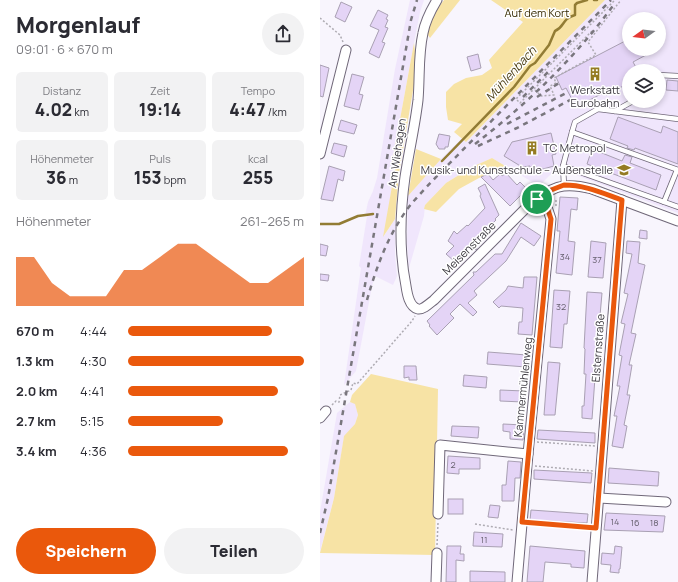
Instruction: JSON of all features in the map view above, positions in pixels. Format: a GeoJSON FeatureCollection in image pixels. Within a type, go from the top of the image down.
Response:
{"type":"FeatureCollection","features":[{"type":"Feature","properties":{"kind":"street","name":"Am Wiehagen"},"geometry":{"type":"LineString","coordinates":[[418,309],[410,300],[405,281],[402,262],[402,218],[405,179],[418,100],[420,46],[423,31],[437,0]]}},
{"type":"Feature","properties":{"kind":"street"},"geometry":{"type":"LineString","coordinates":[[320,154],[346,50]]}},
{"type":"Feature","properties":{"kind":"street"},"geometry":{"type":"LineString","coordinates":[[561,186],[578,185],[592,189],[678,221]]}},
{"type":"Feature","properties":{"kind":"street","name":"Meisenstraße"},"geometry":{"type":"LineString","coordinates":[[418,309],[426,306],[434,300],[537,199],[546,192],[561,186]]}},
{"type":"Feature","properties":{"kind":"street"},"geometry":{"type":"LineString","coordinates":[[537,199],[548,210],[551,219]]}},
{"type":"Feature","properties":{"kind":"street","name":"Elsternstraße"},"geometry":{"type":"LineString","coordinates":[[592,582],[622,200]]}},
{"type":"Feature","properties":{"kind":"street","name":"Kammermühlenweg"},"geometry":{"type":"LineString","coordinates":[[517,582],[529,441],[551,219]]}},
{"type":"Feature","properties":{"kind":"street"},"geometry":{"type":"LineString","coordinates":[[438,514],[440,445],[528,454]]}},
{"type":"Feature","properties":{"kind":"street"},"geometry":{"type":"LineString","coordinates":[[599,498],[666,502]]}},
{"type":"Feature","properties":{"kind":"street"},"geometry":{"type":"LineString","coordinates":[[436,582],[437,553]]}},
{"type":"Feature","properties":{"kind":"lane"},"geometry":{"type":"LineString","coordinates":[[666,75],[678,76]]}},
{"type":"Feature","properties":{"kind":"lane"},"geometry":{"type":"LineString","coordinates":[[615,111],[622,107]]}},
{"type":"Feature","properties":{"kind":"lane"},"geometry":{"type":"LineString","coordinates":[[561,186],[563,166],[575,122],[598,109],[678,119]]}},
{"type":"Feature","properties":{"kind":"lane"},"geometry":{"type":"LineString","coordinates":[[572,132],[677,170],[664,202]]}},
{"type":"Feature","properties":{"kind":"lane"},"geometry":{"type":"LineString","coordinates":[[563,166],[678,207]]}},
{"type":"Feature","properties":{"kind":"path"},"geometry":{"type":"LineString","coordinates":[[592,31],[535,90],[520,103],[516,99],[615,0]]}},
{"type":"Feature","properties":{"kind":"path"},"geometry":{"type":"LineString","coordinates":[[535,90],[542,96],[554,95],[550,86],[556,83],[554,78],[596,55],[588,42],[621,0]]}},
{"type":"Feature","properties":{"kind":"path"},"geometry":{"type":"LineString","coordinates":[[320,18],[340,35],[346,50]]}},
{"type":"Feature","properties":{"kind":"path"},"geometry":{"type":"LineString","coordinates":[[551,219],[556,211],[561,186]]}},
{"type":"Feature","properties":{"kind":"path"},"geometry":{"type":"LineString","coordinates":[[323,414],[336,401],[339,402],[340,395],[351,390],[353,383],[357,384],[412,321],[418,309]]}},
{"type":"Feature","properties":{"kind":"path"},"geometry":{"type":"LineString","coordinates":[[529,441],[603,447]]}},
{"type":"Feature","properties":{"kind":"path"},"geometry":{"type":"LineString","coordinates":[[527,466],[601,472]]}},
{"type":"Feature","properties":{"kind":"path"},"geometry":{"type":"LineString","coordinates":[[437,553],[438,514]]}},
{"type":"Feature","properties":{"kind":"path"},"geometry":{"type":"LineString","coordinates":[[475,524],[522,527],[596,528]]}},
{"type":"Feature","properties":{"kind":"shaded area"},"geometry":{"type":"Polygon","coordinates":[[[410,0],[424,0],[420,12],[392,163],[395,169],[384,236],[395,219],[395,255],[397,276],[393,285],[375,276],[356,371],[344,385],[361,268],[359,266],[367,216],[365,216],[368,202],[377,178],[395,69],[410,0]]]}},
{"type":"Feature","properties":{"kind":"shaded area"},"geometry":{"type":"Polygon","coordinates":[[[605,0],[678,0],[678,213],[557,168],[539,186],[492,158],[472,167],[446,183],[425,205],[424,216],[409,268],[407,243],[408,196],[461,139],[466,142],[605,0]]]}},
{"type":"Feature","properties":{"kind":"shaded area"},"geometry":{"type":"Polygon","coordinates":[[[350,402],[355,403],[358,415],[355,424],[344,437],[334,498],[320,552],[320,512],[337,413],[350,402]]]}},
{"type":"Feature","properties":{"kind":"green space"},"geometry":{"type":"Polygon","coordinates":[[[444,0],[460,0],[430,38],[423,28],[444,0]]]}},
{"type":"Feature","properties":{"kind":"green space","name":"Auf dem Kort"},"geometry":{"type":"Polygon","coordinates":[[[491,0],[605,0],[466,142],[454,132],[462,124],[448,120],[446,92],[454,84],[466,78],[482,75],[492,68],[489,60],[523,22],[491,0]]]}},
{"type":"Feature","properties":{"kind":"green space"},"geometry":{"type":"Polygon","coordinates":[[[414,43],[417,67],[399,173],[395,219],[383,237],[395,169],[392,163],[414,43]]]}},
{"type":"Feature","properties":{"kind":"green space"},"geometry":{"type":"Polygon","coordinates":[[[416,149],[441,159],[408,196],[416,149]]]}},
{"type":"Feature","properties":{"kind":"green space"},"geometry":{"type":"Polygon","coordinates":[[[492,158],[507,167],[479,178],[459,189],[436,212],[424,209],[425,205],[446,183],[472,167],[492,158]]]}},
{"type":"Feature","properties":{"kind":"green space"},"geometry":{"type":"Polygon","coordinates":[[[371,374],[438,389],[435,555],[320,553],[334,498],[344,436],[355,424],[358,415],[355,404],[350,402],[352,395],[371,374]]]}},
{"type":"Feature","properties":{"kind":"building"},"geometry":{"type":"Polygon","coordinates":[[[341,2],[352,7],[345,22],[335,17],[341,2]]]}},
{"type":"Feature","properties":{"kind":"building"},"geometry":{"type":"Polygon","coordinates":[[[378,10],[388,15],[386,19],[388,20],[385,27],[388,28],[382,42],[385,43],[379,58],[369,53],[379,30],[370,26],[378,10]]]}},
{"type":"Feature","properties":{"kind":"building","name":"Werkstatt Eurobahn"},"geometry":{"type":"Polygon","coordinates":[[[622,43],[622,56],[644,56],[633,62],[634,64],[622,64],[622,87],[606,95],[605,92],[576,107],[566,88],[562,90],[556,77],[622,43]]]}},
{"type":"Feature","properties":{"kind":"building"},"geometry":{"type":"Polygon","coordinates":[[[478,54],[481,68],[471,71],[467,57],[478,54]]]}},
{"type":"Feature","properties":{"kind":"building"},"geometry":{"type":"Polygon","coordinates":[[[320,65],[329,68],[323,97],[320,96],[320,65]]]}},
{"type":"Feature","properties":{"kind":"building"},"geometry":{"type":"Polygon","coordinates":[[[352,74],[364,77],[359,94],[363,95],[359,110],[344,106],[352,74]]]}},
{"type":"Feature","properties":{"kind":"building"},"geometry":{"type":"Polygon","coordinates":[[[667,80],[678,81],[678,91],[666,90],[667,80]]]}},
{"type":"Feature","properties":{"kind":"building"},"geometry":{"type":"Polygon","coordinates":[[[618,117],[661,133],[663,126],[678,132],[678,164],[635,148],[634,150],[627,148],[628,146],[610,139],[618,117]]]}},
{"type":"Feature","properties":{"kind":"building"},"geometry":{"type":"Polygon","coordinates":[[[341,120],[357,125],[354,134],[338,130],[341,120]]]}},
{"type":"Feature","properties":{"kind":"building","name":"TC Metropol"},"geometry":{"type":"Polygon","coordinates":[[[551,133],[556,154],[552,155],[554,166],[532,172],[530,166],[522,167],[504,156],[512,142],[551,133]]]}},
{"type":"Feature","properties":{"kind":"building"},"geometry":{"type":"Polygon","coordinates":[[[439,134],[450,136],[448,147],[445,147],[445,149],[439,149],[436,144],[439,134]]]}},
{"type":"Feature","properties":{"kind":"building"},"geometry":{"type":"Polygon","coordinates":[[[334,143],[347,146],[344,157],[331,153],[334,143]]]}},
{"type":"Feature","properties":{"kind":"building","name":"Musik- und Kunstschule – Außenstelle"},"geometry":{"type":"Polygon","coordinates":[[[592,149],[622,161],[625,155],[632,157],[630,163],[661,175],[656,190],[587,164],[592,149]]]}},
{"type":"Feature","properties":{"kind":"building"},"geometry":{"type":"Polygon","coordinates":[[[329,166],[345,171],[343,181],[338,179],[333,201],[321,199],[329,166]]]}},
{"type":"Feature","properties":{"kind":"building"},"geometry":{"type":"Polygon","coordinates":[[[506,173],[517,185],[520,182],[527,189],[510,206],[481,177],[488,174],[493,180],[500,174],[502,176],[506,173]]]}},
{"type":"Feature","properties":{"kind":"building"},"geometry":{"type":"Polygon","coordinates":[[[485,184],[499,215],[475,241],[477,249],[476,250],[470,244],[454,261],[446,254],[454,246],[448,241],[454,231],[457,234],[467,225],[468,226],[485,208],[478,188],[485,184]]]}},
{"type":"Feature","properties":{"kind":"building"},"geometry":{"type":"Polygon","coordinates":[[[560,197],[578,198],[577,210],[571,209],[568,241],[575,242],[572,275],[556,273],[560,231],[557,231],[560,197]]]}},
{"type":"Feature","properties":{"kind":"building"},"geometry":{"type":"Polygon","coordinates":[[[521,223],[541,236],[534,246],[521,237],[506,261],[474,291],[477,295],[468,303],[477,312],[473,316],[460,304],[450,314],[454,318],[437,335],[429,326],[430,325],[427,321],[474,275],[473,272],[476,272],[495,254],[502,254],[521,223]]]}},
{"type":"Feature","properties":{"kind":"building"},"geometry":{"type":"Polygon","coordinates":[[[640,230],[647,231],[647,239],[639,238],[640,230]]]}},
{"type":"Feature","properties":{"kind":"building"},"geometry":{"type":"Polygon","coordinates":[[[591,241],[606,243],[603,278],[588,277],[591,241]]]}},
{"type":"Feature","properties":{"kind":"building"},"geometry":{"type":"Polygon","coordinates":[[[627,241],[640,242],[638,263],[645,265],[631,333],[636,334],[629,365],[632,365],[627,395],[630,395],[624,425],[627,426],[623,448],[612,446],[617,416],[614,416],[620,386],[617,386],[622,356],[619,355],[625,324],[621,323],[628,294],[624,293],[632,254],[626,253],[627,241]]]}},
{"type":"Feature","properties":{"kind":"building"},"geometry":{"type":"Polygon","coordinates":[[[320,244],[328,246],[326,256],[320,255],[320,244]]]}},
{"type":"Feature","properties":{"kind":"building"},"geometry":{"type":"Polygon","coordinates":[[[320,274],[329,275],[328,281],[320,280],[320,274]]]}},
{"type":"Feature","properties":{"kind":"building"},"geometry":{"type":"Polygon","coordinates":[[[524,277],[537,277],[532,335],[518,334],[519,322],[522,322],[523,308],[501,306],[499,308],[493,302],[506,290],[508,286],[523,288],[524,277]]]}},
{"type":"Feature","properties":{"kind":"building"},"geometry":{"type":"Polygon","coordinates":[[[554,290],[570,291],[567,324],[564,324],[562,348],[550,347],[554,290]]]}},
{"type":"Feature","properties":{"kind":"building"},"geometry":{"type":"Polygon","coordinates":[[[587,292],[602,293],[592,419],[582,418],[586,374],[584,374],[584,348],[587,292]]]}},
{"type":"Feature","properties":{"kind":"building"},"geometry":{"type":"Polygon","coordinates":[[[488,352],[527,355],[526,367],[487,364],[488,352]]]}},
{"type":"Feature","properties":{"kind":"building"},"geometry":{"type":"Polygon","coordinates":[[[548,362],[560,363],[555,415],[544,415],[548,362]]]}},
{"type":"Feature","properties":{"kind":"building"},"geometry":{"type":"Polygon","coordinates":[[[404,366],[416,366],[417,380],[409,380],[409,377],[404,378],[404,366]]]}},
{"type":"Feature","properties":{"kind":"building"},"geometry":{"type":"Polygon","coordinates":[[[464,375],[487,377],[486,388],[463,386],[464,375]]]}},
{"type":"Feature","properties":{"kind":"building"},"geometry":{"type":"Polygon","coordinates":[[[500,390],[524,391],[523,402],[500,401],[500,390]]]}},
{"type":"Feature","properties":{"kind":"building"},"geometry":{"type":"Polygon","coordinates":[[[503,424],[524,425],[523,440],[510,439],[510,432],[503,431],[503,424]]]}},
{"type":"Feature","properties":{"kind":"building"},"geometry":{"type":"Polygon","coordinates":[[[452,426],[479,427],[478,438],[451,436],[452,426]]]}},
{"type":"Feature","properties":{"kind":"building"},"geometry":{"type":"Polygon","coordinates":[[[538,430],[595,433],[595,443],[537,439],[538,430]]]}},
{"type":"Feature","properties":{"kind":"building"},"geometry":{"type":"Polygon","coordinates":[[[448,456],[480,458],[480,469],[459,469],[459,474],[447,473],[448,456]]]}},
{"type":"Feature","properties":{"kind":"building"},"geometry":{"type":"Polygon","coordinates":[[[508,461],[521,462],[520,478],[515,478],[514,501],[502,501],[502,485],[506,485],[508,461]]]}},
{"type":"Feature","properties":{"kind":"building"},"geometry":{"type":"Polygon","coordinates":[[[609,468],[659,472],[658,486],[608,483],[609,468]]]}},
{"type":"Feature","properties":{"kind":"building"},"geometry":{"type":"Polygon","coordinates":[[[534,470],[592,473],[591,483],[534,479],[534,470]]]}},
{"type":"Feature","properties":{"kind":"building"},"geometry":{"type":"Polygon","coordinates":[[[448,499],[463,499],[463,514],[448,514],[448,499]]]}},
{"type":"Feature","properties":{"kind":"building"},"geometry":{"type":"Polygon","coordinates":[[[490,505],[500,506],[498,518],[488,517],[490,505]]]}},
{"type":"Feature","properties":{"kind":"building"},"geometry":{"type":"Polygon","coordinates":[[[531,510],[588,514],[587,523],[530,520],[531,510]]]}},
{"type":"Feature","properties":{"kind":"building"},"geometry":{"type":"Polygon","coordinates":[[[606,513],[665,516],[663,532],[604,530],[606,513]]]}},
{"type":"Feature","properties":{"kind":"building"},"geometry":{"type":"Polygon","coordinates":[[[474,532],[503,534],[502,547],[473,546],[474,532]]]}},
{"type":"Feature","properties":{"kind":"building"},"geometry":{"type":"Polygon","coordinates":[[[447,546],[461,546],[460,554],[464,554],[464,561],[456,560],[456,582],[446,582],[447,546]]]}},
{"type":"Feature","properties":{"kind":"building"},"geometry":{"type":"Polygon","coordinates":[[[530,546],[585,551],[584,568],[571,567],[571,564],[545,562],[543,582],[527,582],[530,546]]]}},
{"type":"Feature","properties":{"kind":"building"},"geometry":{"type":"Polygon","coordinates":[[[615,546],[622,547],[619,573],[610,572],[611,565],[601,564],[602,553],[614,554],[615,546]]]}},
{"type":"Feature","properties":{"kind":"building"},"geometry":{"type":"Polygon","coordinates":[[[470,571],[505,572],[505,582],[470,582],[470,571]]]}},
{"type":"Feature","properties":{"kind":"waterway","name":"Mühlenbach"},"geometry":{"type":"LineString","coordinates":[[442,161],[514,87],[530,66],[535,63],[549,45],[555,31],[567,19],[575,15],[575,5],[587,0]]}},
{"type":"Feature","properties":{"kind":"waterway","name":"Mühlenbach"},"geometry":{"type":"LineString","coordinates":[[320,224],[339,224],[358,216],[373,214]]}},
{"type":"Feature","properties":{"kind":"railway"},"geometry":{"type":"LineString","coordinates":[[320,533],[328,498],[411,20],[417,0]]}},
{"type":"Feature","properties":{"kind":"railway"},"geometry":{"type":"LineString","coordinates":[[367,300],[375,274],[390,237],[412,203],[611,0]]}},
{"type":"Feature","properties":{"kind":"railway"},"geometry":{"type":"LineString","coordinates":[[475,144],[532,96],[568,61],[615,3]]}},
{"type":"Feature","properties":{"kind":"railway"},"geometry":{"type":"LineString","coordinates":[[523,97],[548,72]]}},
{"type":"Feature","properties":{"kind":"railway"},"geometry":{"type":"LineString","coordinates":[[537,97],[559,83]]}},
{"type":"Feature","properties":{"kind":"railway"},"geometry":{"type":"LineString","coordinates":[[507,124],[568,92]]}},
{"type":"Feature","properties":{"kind":"railway"},"geometry":{"type":"LineString","coordinates":[[478,146],[517,128],[572,99]]}},
{"type":"Feature","properties":{"kind":"place","name":"Werkstatt Eurobahn"},"geometry":{"type":"Point","coordinates":[595,74]}},
{"type":"Feature","properties":{"kind":"place","name":"TC Metropol"},"geometry":{"type":"Point","coordinates":[532,148]}},
{"type":"Feature","properties":{"kind":"place","name":"Musik- und Kunstschule – Außenstelle"},"geometry":{"type":"Point","coordinates":[624,170]}},
{"type":"Feature","properties":{"kind":"route"},"geometry":{"type":"LineString","coordinates":[[564,185],[578,185],[622,200],[596,528],[522,522],[551,219],[548,210],[537,199],[546,192],[557,187],[564,185]]}}]}
